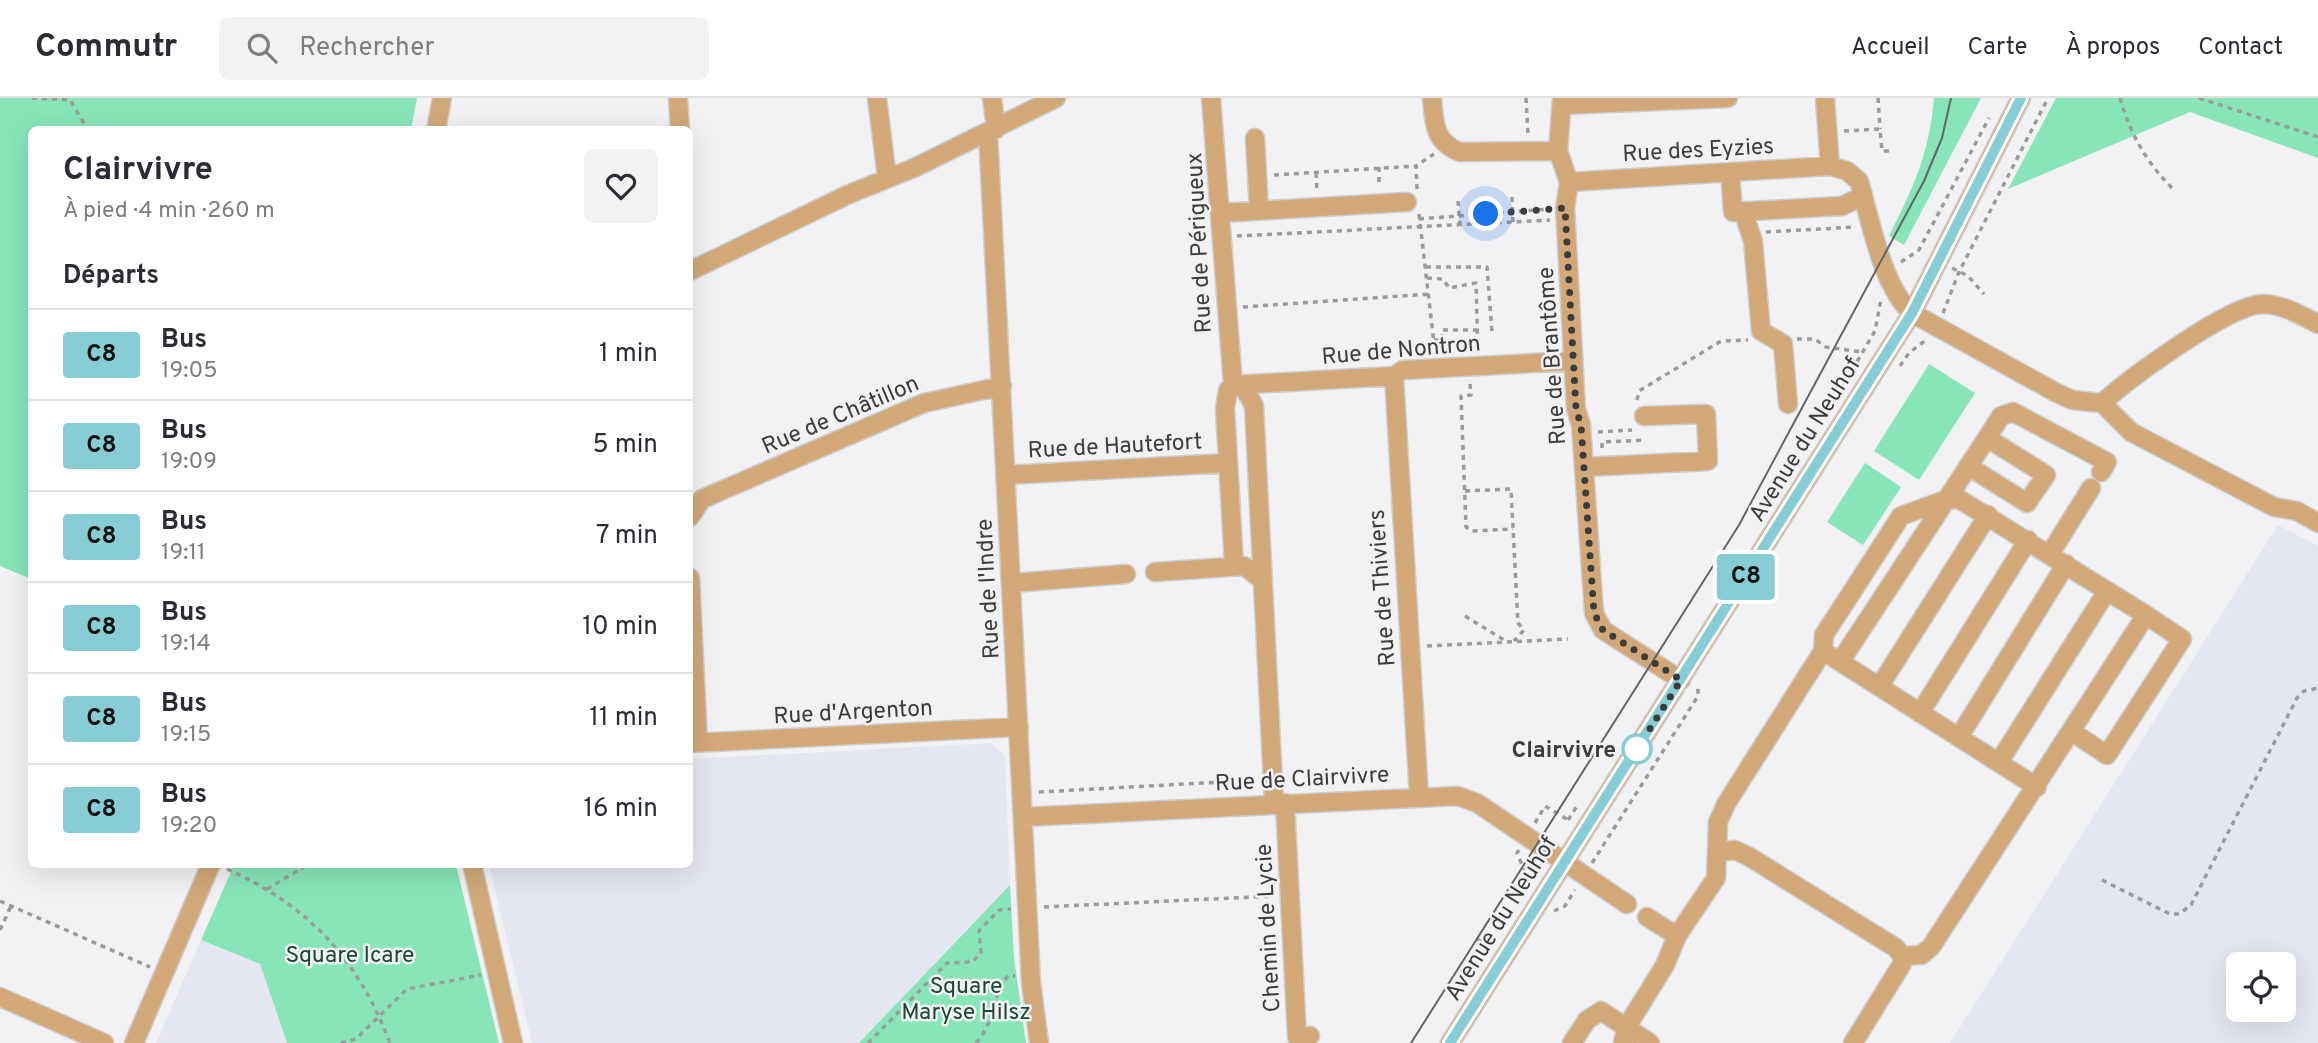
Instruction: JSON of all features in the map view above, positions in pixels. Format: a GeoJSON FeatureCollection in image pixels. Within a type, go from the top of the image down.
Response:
{"type":"FeatureCollection","features":[{"type":"Feature","properties":{"kind":"street"},"geometry":{"type":"LineString","coordinates":[[437,126],[443,98]]}},
{"type":"Feature","properties":{"kind":"street"},"geometry":{"type":"LineString","coordinates":[[678,98],[680,126]]}},
{"type":"Feature","properties":{"kind":"street"},"geometry":{"type":"LineString","coordinates":[[877,98],[887,178]]}},
{"type":"Feature","properties":{"kind":"street","name":"Rue de l'Indre"},"geometry":{"type":"LineString","coordinates":[[992,98],[1002,386],[1027,908],[1039,1043]]}},
{"type":"Feature","properties":{"kind":"street"},"geometry":{"type":"LineString","coordinates":[[693,265],[992,130],[1056,98]]}},
{"type":"Feature","properties":{"kind":"street","name":"Rue de Périgueux"},"geometry":{"type":"LineString","coordinates":[[1212,98],[1233,385],[1226,398],[1227,463],[1234,565]]}},
{"type":"Feature","properties":{"kind":"street"},"geometry":{"type":"LineString","coordinates":[[1432,98],[1436,132],[1449,148],[1460,152],[1558,151],[1562,101],[1728,98]]}},
{"type":"Feature","properties":{"kind":"street"},"geometry":{"type":"LineString","coordinates":[[1825,98],[1830,166],[1847,171],[1859,181],[1890,278],[1901,302],[1912,313],[2055,392],[2072,400],[2102,403],[2131,432],[2274,507],[2297,511],[2318,523]]}},
{"type":"Feature","properties":{"kind":"street","name":"Avenue du Neuhof"},"geometry":{"type":"LineString","coordinates":[[1450,1043],[1912,313],[2021,98]]}},
{"type":"Feature","properties":{"kind":"street"},"geometry":{"type":"LineString","coordinates":[[1255,138],[1259,211]]}},
{"type":"Feature","properties":{"kind":"street","name":"Rue de Brantôme"},"geometry":{"type":"LineString","coordinates":[[1558,151],[1569,182],[1565,208],[1576,409],[1581,425],[1597,621],[1603,630],[1681,680]]}},
{"type":"Feature","properties":{"kind":"street","name":"Rue des Eyzies"},"geometry":{"type":"LineString","coordinates":[[1569,182],[1830,166]]}},
{"type":"Feature","properties":{"kind":"street"},"geometry":{"type":"LineString","coordinates":[[1730,172],[1733,212],[1842,206],[1863,196]]}},
{"type":"Feature","properties":{"kind":"street"},"geometry":{"type":"LineString","coordinates":[[1220,219],[1259,211],[1414,200]]}},
{"type":"Feature","properties":{"kind":"street"},"geometry":{"type":"LineString","coordinates":[[1743,211],[1751,233],[1761,331],[1783,344],[1788,404]]}},
{"type":"Feature","properties":{"kind":"street"},"geometry":{"type":"LineString","coordinates":[[2102,403],[2143,371],[2232,314],[2262,304],[2293,311],[2318,324]]}},
{"type":"Feature","properties":{"kind":"street","name":"Rue de Nontron"},"geometry":{"type":"LineString","coordinates":[[1233,385],[1394,376],[1403,370],[1573,360]]}},
{"type":"Feature","properties":{"kind":"street","name":"Rue de Thiviers"},"geometry":{"type":"LineString","coordinates":[[1394,376],[1419,797]]}},
{"type":"Feature","properties":{"kind":"street"},"geometry":{"type":"LineString","coordinates":[[1233,385],[1245,389],[1254,407],[1261,578],[1279,803]]}},
{"type":"Feature","properties":{"kind":"street","name":"Rue de Châtillon"},"geometry":{"type":"LineString","coordinates":[[696,502],[924,402],[1002,386]]}},
{"type":"Feature","properties":{"kind":"street"},"geometry":{"type":"LineString","coordinates":[[1840,662],[2001,416],[2012,412],[2107,462],[2101,472]]}},
{"type":"Feature","properties":{"kind":"street"},"geometry":{"type":"LineString","coordinates":[[1584,467],[1708,461],[1706,414],[1640,418]]}},
{"type":"Feature","properties":{"kind":"street"},"geometry":{"type":"LineString","coordinates":[[1968,466],[2027,503],[2046,475],[1987,438]]}},
{"type":"Feature","properties":{"kind":"street","name":"Rue de Hautefort"},"geometry":{"type":"LineString","coordinates":[[1006,475],[1227,463]]}},
{"type":"Feature","properties":{"kind":"street"},"geometry":{"type":"LineString","coordinates":[[2050,554],[2091,488]]}},
{"type":"Feature","properties":{"kind":"street"},"geometry":{"type":"LineString","coordinates":[[1625,1036],[1665,965],[1677,936],[1716,878],[1718,822],[1726,804],[1823,651],[1824,635],[1901,516],[1945,500],[1959,499],[1988,514],[2182,639],[2107,755],[2072,732]]}},
{"type":"Feature","properties":{"kind":"street"},"geometry":{"type":"LineString","coordinates":[[1880,687],[1988,514]]}},
{"type":"Feature","properties":{"kind":"street"},"geometry":{"type":"LineString","coordinates":[[1920,713],[2028,540]]}},
{"type":"Feature","properties":{"kind":"street"},"geometry":{"type":"LineString","coordinates":[[1959,737],[2066,564]]}},
{"type":"Feature","properties":{"kind":"street"},"geometry":{"type":"LineString","coordinates":[[1155,572],[1234,565],[1252,569],[1261,578]]}},
{"type":"Feature","properties":{"kind":"street"},"geometry":{"type":"LineString","coordinates":[[1012,583],[1126,574]]}},
{"type":"Feature","properties":{"kind":"street"},"geometry":{"type":"LineString","coordinates":[[1999,762],[2107,591]]}},
{"type":"Feature","properties":{"kind":"street"},"geometry":{"type":"LineString","coordinates":[[1902,956],[1921,955],[1931,947],[2146,615]]}},
{"type":"Feature","properties":{"kind":"street"},"geometry":{"type":"LineString","coordinates":[[1823,651],[2037,787]]}},
{"type":"Feature","properties":{"kind":"street"},"geometry":{"type":"LineString","coordinates":[[693,702],[694,743]]}},
{"type":"Feature","properties":{"kind":"street","name":"Rue d'Argenton"},"geometry":{"type":"LineString","coordinates":[[694,743],[1019,727]]}},
{"type":"Feature","properties":{"kind":"street","name":"Rue de Clairvivre"},"geometry":{"type":"LineString","coordinates":[[1023,817],[1419,797],[1468,798],[1627,904]]}},
{"type":"Feature","properties":{"kind":"street","name":"Chemin de Lycie"},"geometry":{"type":"LineString","coordinates":[[1279,803],[1290,895],[1297,1037],[1310,1036]]}},
{"type":"Feature","properties":{"kind":"street"},"geometry":{"type":"LineString","coordinates":[[1717,852],[1735,850],[1748,856],[1896,948],[1902,956],[1902,964],[1853,1043]]}},
{"type":"Feature","properties":{"kind":"street"},"geometry":{"type":"LineString","coordinates":[[134,1043],[211,868]]}},
{"type":"Feature","properties":{"kind":"street"},"geometry":{"type":"LineString","coordinates":[[472,868],[513,1043]]}},
{"type":"Feature","properties":{"kind":"street"},"geometry":{"type":"LineString","coordinates":[[1647,917],[1677,936]]}},
{"type":"Feature","properties":{"kind":"street"},"geometry":{"type":"LineString","coordinates":[[0,997],[104,1043]]}},
{"type":"Feature","properties":{"kind":"street"},"geometry":{"type":"LineString","coordinates":[[1572,1043],[1587,1020],[1601,1012],[1625,1036],[1650,1043]]}},
{"type":"Feature","properties":{"kind":"path"},"geometry":{"type":"LineString","coordinates":[[32,98],[70,100],[86,126]]}},
{"type":"Feature","properties":{"kind":"path"},"geometry":{"type":"LineString","coordinates":[[1526,98],[1528,150]]}},
{"type":"Feature","properties":{"kind":"path"},"geometry":{"type":"LineString","coordinates":[[1878,98],[1882,151],[1889,151]]}},
{"type":"Feature","properties":{"kind":"path"},"geometry":{"type":"LineString","coordinates":[[1940,317],[1959,272],[2048,98]]}},
{"type":"Feature","properties":{"kind":"path"},"geometry":{"type":"LineString","coordinates":[[2120,98],[2127,122],[2151,166],[2172,188]]}},
{"type":"Feature","properties":{"kind":"path"},"geometry":{"type":"LineString","coordinates":[[2199,98],[2318,137]]}},
{"type":"Feature","properties":{"kind":"path"},"geometry":{"type":"LineString","coordinates":[[1919,250],[1994,110]]}},
{"type":"Feature","properties":{"kind":"path"},"geometry":{"type":"LineString","coordinates":[[1828,132],[1880,129]]}},
{"type":"Feature","properties":{"kind":"path"},"geometry":{"type":"LineString","coordinates":[[1436,368],[1430,294],[1414,200],[1416,166],[1422,159],[1449,148]]}},
{"type":"Feature","properties":{"kind":"path"},"geometry":{"type":"LineString","coordinates":[[1257,177],[1416,166]]}},
{"type":"Feature","properties":{"kind":"path"},"geometry":{"type":"LineString","coordinates":[[1512,197],[1513,223]]}},
{"type":"Feature","properties":{"kind":"path"},"geometry":{"type":"LineString","coordinates":[[1458,201],[1460,226]]}},
{"type":"Feature","properties":{"kind":"path"},"geometry":{"type":"LineString","coordinates":[[1220,219],[1239,238],[1548,222],[1565,208]]}},
{"type":"Feature","properties":{"kind":"path"},"geometry":{"type":"LineString","coordinates":[[1419,219],[1565,208]]}},
{"type":"Feature","properties":{"kind":"path"},"geometry":{"type":"LineString","coordinates":[[1751,233],[1861,226]]}},
{"type":"Feature","properties":{"kind":"path"},"geometry":{"type":"LineString","coordinates":[[1426,267],[1487,267],[1492,331]]}},
{"type":"Feature","properties":{"kind":"path"},"geometry":{"type":"LineString","coordinates":[[1426,278],[1443,279],[1449,288],[1476,283],[1477,330],[1471,395],[1461,396],[1466,527],[1472,531],[1513,529]]}},
{"type":"Feature","properties":{"kind":"path"},"geometry":{"type":"LineString","coordinates":[[1226,308],[1430,294]]}},
{"type":"Feature","properties":{"kind":"path"},"geometry":{"type":"LineString","coordinates":[[1434,340],[1443,340],[1442,330],[1477,330]]}},
{"type":"Feature","properties":{"kind":"path"},"geometry":{"type":"LineString","coordinates":[[1647,464],[1639,391],[1721,341],[1815,339],[1826,347],[1862,352]]}},
{"type":"Feature","properties":{"kind":"path"},"geometry":{"type":"LineString","coordinates":[[1581,425],[1597,432],[1640,418]]}},
{"type":"Feature","properties":{"kind":"path"},"geometry":{"type":"LineString","coordinates":[[1603,466],[1602,442],[1646,440]]}},
{"type":"Feature","properties":{"kind":"path"},"geometry":{"type":"LineString","coordinates":[[1465,491],[1511,489],[1518,623],[1524,630],[1514,640]]}},
{"type":"Feature","properties":{"kind":"path"},"geometry":{"type":"LineString","coordinates":[[1465,617],[1506,641]]}},
{"type":"Feature","properties":{"kind":"path"},"geometry":{"type":"LineString","coordinates":[[1410,648],[1568,639]]}},
{"type":"Feature","properties":{"kind":"path"},"geometry":{"type":"LineString","coordinates":[[2102,880],[2170,914],[2179,914],[2190,905],[2297,698],[2304,691],[2318,688]]}},
{"type":"Feature","properties":{"kind":"path"},"geometry":{"type":"LineString","coordinates":[[1517,853],[1529,881],[1526,887]]}},
{"type":"Feature","properties":{"kind":"path"},"geometry":{"type":"LineString","coordinates":[[222,868],[267,889],[328,936],[358,975],[380,1016],[390,1043]]}},
{"type":"Feature","properties":{"kind":"path"},"geometry":{"type":"LineString","coordinates":[[267,889],[302,868]]}},
{"type":"Feature","properties":{"kind":"path"},"geometry":{"type":"LineString","coordinates":[[868,1043],[947,962],[972,962],[981,953],[979,931],[999,911],[1290,895]]}},
{"type":"Feature","properties":{"kind":"path"},"geometry":{"type":"LineString","coordinates":[[0,901],[164,973]]}},
{"type":"Feature","properties":{"kind":"path"},"geometry":{"type":"LineString","coordinates":[[0,930],[11,906]]}},
{"type":"Feature","properties":{"kind":"path"},"geometry":{"type":"LineString","coordinates":[[341,1043],[356,1039],[407,989],[498,972]]}},
{"type":"Feature","properties":{"kind":"path"},"geometry":{"type":"LineString","coordinates":[[976,1043],[988,1029],[996,1010],[1000,984],[1008,976],[1031,975]]}},
{"type":"Feature","properties":{"kind":"shaded area"},"geometry":{"type":"Polygon","coordinates":[[[2278,525],[2318,546],[2318,1043],[1950,1043],[2278,525]]]}},
{"type":"Feature","properties":{"kind":"shaded area"},"geometry":{"type":"Polygon","coordinates":[[[991,743],[1005,756],[1010,885],[859,1043],[532,1043],[490,868],[693,868],[693,759],[991,743]]]}},
{"type":"Feature","properties":{"kind":"shaded area"},"geometry":{"type":"Polygon","coordinates":[[[201,940],[260,964],[287,1043],[156,1043],[201,940]]]}},
{"type":"Feature","properties":{"kind":"green space"},"geometry":{"type":"Polygon","coordinates":[[[0,98],[417,98],[412,126],[28,126],[28,578],[0,566],[0,98]]]}},
{"type":"Feature","properties":{"kind":"green space"},"geometry":{"type":"Polygon","coordinates":[[[1934,98],[1981,98],[1904,245],[1889,236],[1919,170],[1932,118],[1934,98]]]}},
{"type":"Feature","properties":{"kind":"green space"},"geometry":{"type":"Polygon","coordinates":[[[2056,98],[2318,98],[2318,158],[2190,112],[2008,189],[2056,98]]]}},
{"type":"Feature","properties":{"kind":"green space"},"geometry":{"type":"Polygon","coordinates":[[[1929,364],[1975,393],[1919,480],[1874,451],[1929,364]]]}},
{"type":"Feature","properties":{"kind":"green space"},"geometry":{"type":"Polygon","coordinates":[[[1865,463],[1901,487],[1863,545],[1827,522],[1865,463]]]}},
{"type":"Feature","properties":{"kind":"green space","name":"Square Icare"},"geometry":{"type":"Polygon","coordinates":[[[233,868],[457,868],[499,1043],[287,1043],[260,964],[201,940],[233,868]]]}},
{"type":"Feature","properties":{"kind":"green space","name":"Square Maryse Hilsz"},"geometry":{"type":"Polygon","coordinates":[[[1010,885],[1014,958],[1026,1043],[859,1043],[1010,885]]]}},
{"type":"Feature","properties":{"kind":"tram line"},"geometry":{"type":"LineString","coordinates":[[1411,1043],[1739,525],[1924,181],[1942,138],[1951,98]]}},
{"type":"Feature","properties":{"kind":"bus line","name":"C8"},"geometry":{"type":"LineString","coordinates":[[1450,1043],[1912,313],[2021,98]]}},
{"type":"Feature","properties":{"kind":"place","name":"Clairvivre"},"geometry":{"type":"Point","coordinates":[1637,749]}},
{"type":"Feature","properties":{"kind":"route"},"geometry":{"type":"LineString","coordinates":[[1486,214],[1565,208],[1576,409],[1581,425],[1594,613],[1603,630],[1681,680],[1636,751],[1637,749]]}}]}
